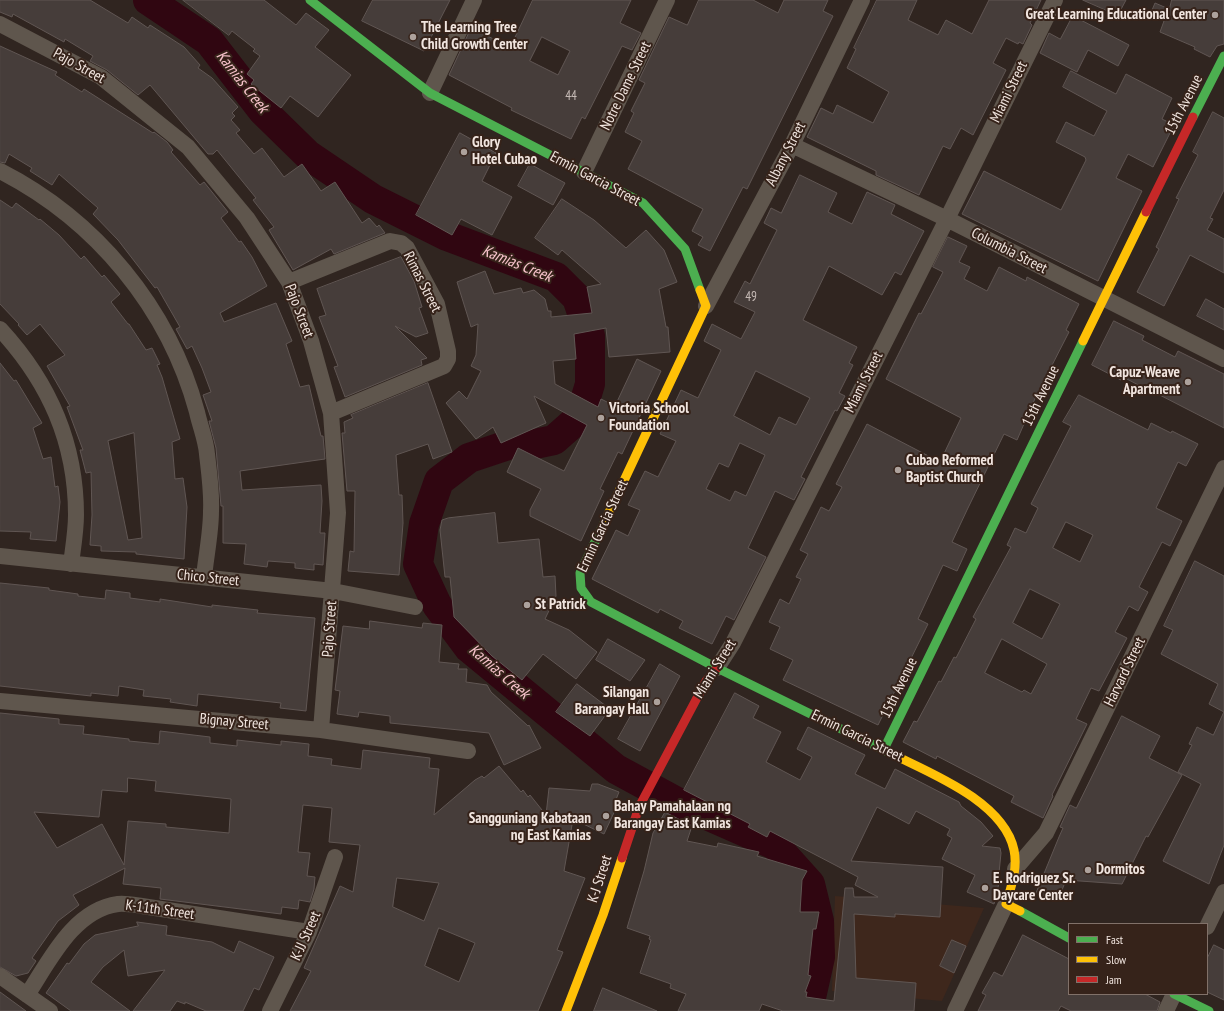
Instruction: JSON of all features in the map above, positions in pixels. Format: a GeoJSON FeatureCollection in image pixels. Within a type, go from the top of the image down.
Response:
{"type":"FeatureCollection","features":[{"type":"Feature","properties":{"kind":"street","name":"Ermin Garcia Street"},"geometry":{"type":"LineString","coordinates":[[310,0],[430,93],[643,203],[673,234],[685,249],[706,306],[580,573],[578,581],[586,599],[595,606],[961,788],[996,817],[1003,826],[1014,850],[1014,884],[955,1011]]}},
{"type":"Feature","properties":{"kind":"street"},"geometry":{"type":"LineString","coordinates":[[430,93],[474,0]]}},
{"type":"Feature","properties":{"kind":"street","name":"Notre Dame Street"},"geometry":{"type":"LineString","coordinates":[[584,172],[667,0]]}},
{"type":"Feature","properties":{"kind":"street","name":"Albany Street"},"geometry":{"type":"LineString","coordinates":[[706,306],[792,145],[862,0]]}},
{"type":"Feature","properties":{"kind":"street","name":"Miami Street"},"geometry":{"type":"LineString","coordinates":[[664,758],[706,681],[717,668],[736,636],[947,219],[1055,0]]}},
{"type":"Feature","properties":{"kind":"street","name":"Pajo Street"},"geometry":{"type":"LineString","coordinates":[[0,24],[101,77],[188,146],[247,218],[289,282],[311,341],[331,412],[338,513],[321,730]]}},
{"type":"Feature","properties":{"kind":"street","name":"15th Avenue"},"geometry":{"type":"LineString","coordinates":[[884,750],[1224,56]]}},
{"type":"Feature","properties":{"kind":"street","name":"Columbia Street"},"geometry":{"type":"LineString","coordinates":[[792,145],[947,219],[1224,359]]}},
{"type":"Feature","properties":{"kind":"street"},"geometry":{"type":"LineString","coordinates":[[0,171],[29,186],[89,231],[134,281],[165,330],[191,389],[207,452],[211,511],[204,577]]}},
{"type":"Feature","properties":{"kind":"street","name":"Rimas Street"},"geometry":{"type":"LineString","coordinates":[[289,282],[390,241],[401,243],[407,248],[437,304],[448,351],[448,359],[444,366],[436,371],[331,412]]}},
{"type":"Feature","properties":{"kind":"street"},"geometry":{"type":"LineString","coordinates":[[0,329],[21,352],[44,387],[62,428],[73,472],[76,516],[71,564]]}},
{"type":"Feature","properties":{"kind":"street","name":"Harvard Street"},"geometry":{"type":"LineString","coordinates":[[1015,869],[1046,833],[1224,468]]}},
{"type":"Feature","properties":{"kind":"street","name":"Chico Street"},"geometry":{"type":"LineString","coordinates":[[0,556],[333,591],[415,607]]}},
{"type":"Feature","properties":{"kind":"street","name":"Bignay Street"},"geometry":{"type":"LineString","coordinates":[[0,701],[321,730],[468,751]]}},
{"type":"Feature","properties":{"kind":"street","name":"K-J Street"},"geometry":{"type":"LineString","coordinates":[[566,1011],[603,915],[639,807],[664,758]]}},
{"type":"Feature","properties":{"kind":"street","name":"K-JJ Street"},"geometry":{"type":"LineString","coordinates":[[270,1011],[309,932],[335,857]]}},
{"type":"Feature","properties":{"kind":"street"},"geometry":{"type":"LineString","coordinates":[[1208,924],[1224,892]]}},
{"type":"Feature","properties":{"kind":"street","name":"K-11th Street"},"geometry":{"type":"LineString","coordinates":[[27,995],[62,942],[77,926],[94,912],[118,904],[142,906],[309,932]]}},
{"type":"Feature","properties":{"kind":"street"},"geometry":{"type":"LineString","coordinates":[[1006,904],[1068,937]]}},
{"type":"Feature","properties":{"kind":"street"},"geometry":{"type":"LineString","coordinates":[[0,976],[50,1011]]}},
{"type":"Feature","properties":{"kind":"street"},"geometry":{"type":"LineString","coordinates":[[1166,1011],[1174,995]]}},
{"type":"Feature","properties":{"kind":"street"},"geometry":{"type":"LineString","coordinates":[[1176,995],[1209,1011]]}},
{"type":"Feature","properties":{"kind":"shaded area"},"geometry":{"type":"Polygon","coordinates":[[[835,896],[984,908],[942,1001],[832,991],[835,896]]]}},
{"type":"Feature","properties":{"kind":"building"},"geometry":{"type":"Polygon","coordinates":[[[0,0],[90,0],[128,23],[132,17],[148,28],[150,25],[184,47],[200,65],[198,68],[212,78],[238,107],[232,113],[235,116],[231,120],[240,130],[236,133],[254,154],[262,148],[284,177],[302,164],[321,191],[335,182],[362,223],[369,218],[377,227],[379,225],[385,233],[334,254],[331,249],[293,270],[269,230],[274,227],[253,200],[256,198],[217,150],[213,154],[208,154],[150,85],[138,95],[107,70],[90,61],[93,56],[65,39],[64,42],[13,14],[12,17],[0,12],[0,0]]]}},
{"type":"Feature","properties":{"kind":"building"},"geometry":{"type":"Polygon","coordinates":[[[183,0],[264,0],[296,25],[306,13],[329,30],[315,47],[351,75],[318,117],[290,96],[281,108],[251,84],[254,80],[247,74],[260,56],[253,51],[255,49],[232,31],[229,35],[183,0]]]}},
{"type":"Feature","properties":{"kind":"building","name":"The Learning Tree Child Growth Center"},"geometry":{"type":"Polygon","coordinates":[[[373,0],[450,0],[424,51],[362,21],[373,0]]]}},
{"type":"Feature","properties":{"kind":"building"},"geometry":{"type":"Polygon","coordinates":[[[533,0],[631,0],[620,23],[641,33],[632,50],[622,46],[585,119],[582,117],[571,139],[511,110],[512,108],[449,75],[471,28],[510,47],[533,0]],[[542,37],[530,61],[558,75],[570,51],[542,37]]]}},
{"type":"Feature","properties":{"kind":"building"},"geometry":{"type":"Polygon","coordinates":[[[699,0],[753,0],[778,13],[784,0],[828,0],[823,11],[833,16],[747,189],[743,187],[710,251],[698,245],[703,237],[692,231],[703,209],[628,169],[642,141],[625,132],[634,113],[631,111],[645,83],[639,80],[669,17],[687,25],[699,0]]]}},
{"type":"Feature","properties":{"kind":"building"},"geometry":{"type":"Polygon","coordinates":[[[877,0],[917,0],[908,20],[938,35],[946,20],[972,34],[989,0],[1041,0],[1030,23],[1032,25],[1023,44],[1019,42],[1018,44],[1006,38],[993,63],[1006,70],[973,135],[961,128],[950,149],[943,146],[919,195],[876,175],[876,171],[807,137],[821,108],[833,114],[837,105],[873,123],[889,92],[847,68],[856,49],[854,48],[877,0]]]}},
{"type":"Feature","properties":{"kind":"building"},"geometry":{"type":"Polygon","coordinates":[[[1083,0],[1126,0],[1118,15],[1083,0]]]}},
{"type":"Feature","properties":{"kind":"building"},"geometry":{"type":"Polygon","coordinates":[[[1172,0],[1224,0],[1224,44],[1217,46],[1210,57],[1194,49],[1195,47],[1160,32],[1164,21],[1150,15],[1155,3],[1169,9],[1172,0]]]}},
{"type":"Feature","properties":{"kind":"building"},"geometry":{"type":"Polygon","coordinates":[[[1073,16],[1129,45],[1118,66],[1088,50],[1077,72],[1040,53],[1049,33],[1060,39],[1073,16]]]}},
{"type":"Feature","properties":{"kind":"building"},"geometry":{"type":"Polygon","coordinates":[[[0,46],[57,72],[55,75],[82,92],[84,89],[153,133],[154,132],[167,142],[173,150],[171,152],[200,185],[204,182],[228,212],[221,218],[239,242],[241,241],[252,257],[267,286],[220,313],[224,322],[276,303],[292,341],[286,344],[300,387],[309,385],[321,436],[323,436],[325,459],[240,471],[242,490],[321,485],[322,501],[320,533],[325,533],[323,565],[314,564],[314,570],[295,568],[295,563],[268,561],[267,567],[244,564],[246,544],[223,543],[223,506],[221,506],[216,448],[209,421],[212,421],[203,395],[211,392],[202,368],[192,346],[187,349],[176,329],[180,327],[157,287],[155,288],[118,240],[93,214],[98,208],[59,174],[52,185],[30,171],[32,168],[9,154],[5,163],[0,162],[0,46]]]}},
{"type":"Feature","properties":{"kind":"building"},"geometry":{"type":"Polygon","coordinates":[[[1071,71],[1116,94],[1126,74],[1172,98],[1162,119],[1174,125],[1153,167],[1128,154],[1116,178],[1142,191],[1098,281],[962,214],[984,171],[1061,210],[1086,160],[1085,157],[1056,142],[1066,122],[1094,136],[1107,111],[1063,87],[1071,71]]]}},
{"type":"Feature","properties":{"kind":"building"},"geometry":{"type":"Polygon","coordinates":[[[1213,112],[1224,118],[1224,190],[1210,218],[1213,219],[1207,230],[1224,239],[1224,273],[1190,255],[1164,306],[1137,292],[1159,249],[1156,247],[1179,199],[1176,198],[1198,155],[1193,152],[1213,112]]]}},
{"type":"Feature","properties":{"kind":"building"},"geometry":{"type":"Polygon","coordinates":[[[460,133],[496,153],[482,181],[512,197],[492,235],[461,219],[452,235],[416,215],[460,133]]]}},
{"type":"Feature","properties":{"kind":"building"},"geometry":{"type":"Polygon","coordinates":[[[530,164],[565,183],[553,205],[518,186],[530,164]]]}},
{"type":"Feature","properties":{"kind":"building"},"geometry":{"type":"Polygon","coordinates":[[[800,175],[837,193],[828,212],[852,224],[867,192],[895,205],[891,214],[924,231],[901,275],[895,272],[882,295],[829,266],[803,320],[857,347],[849,363],[853,365],[839,393],[845,396],[837,411],[835,410],[801,477],[805,479],[794,500],[775,491],[748,548],[766,557],[734,620],[726,616],[712,644],[679,628],[683,621],[660,609],[658,613],[592,579],[616,530],[628,536],[640,510],[628,505],[645,471],[658,477],[676,441],[660,434],[681,390],[698,398],[721,350],[704,341],[712,324],[741,339],[755,312],[734,302],[745,281],[750,284],[777,230],[764,223],[771,208],[781,213],[800,175]],[[756,371],[734,416],[770,435],[779,417],[796,425],[810,398],[756,371]],[[740,443],[728,467],[719,463],[706,489],[730,501],[735,491],[746,496],[765,455],[740,443]]]}},
{"type":"Feature","properties":{"kind":"building"},"geometry":{"type":"Polygon","coordinates":[[[562,199],[594,220],[626,248],[646,230],[664,250],[677,282],[659,289],[666,327],[668,327],[670,352],[609,357],[606,328],[574,334],[576,359],[553,361],[555,384],[598,407],[601,399],[615,406],[637,359],[661,371],[622,454],[618,452],[600,489],[604,491],[581,541],[530,516],[530,510],[541,489],[507,472],[518,448],[564,471],[587,425],[534,396],[546,423],[501,443],[493,427],[476,439],[446,403],[459,391],[467,399],[481,371],[471,366],[476,355],[478,324],[471,327],[457,282],[485,271],[494,294],[521,288],[523,293],[534,290],[545,299],[548,311],[551,311],[551,317],[592,313],[587,287],[601,284],[562,250],[558,255],[535,238],[562,199]]]}},
{"type":"Feature","properties":{"kind":"building"},"geometry":{"type":"Polygon","coordinates":[[[0,200],[12,208],[16,203],[39,220],[40,219],[59,235],[81,259],[84,256],[102,277],[104,275],[120,294],[111,302],[129,324],[146,350],[152,348],[160,364],[157,365],[162,377],[180,439],[172,442],[175,479],[183,478],[187,507],[184,559],[136,554],[136,552],[101,551],[101,546],[90,545],[92,515],[91,472],[86,473],[80,450],[83,450],[67,407],[70,406],[47,366],[65,355],[40,324],[27,335],[0,304],[0,200]],[[134,433],[108,441],[128,540],[142,538],[134,433]]]}},
{"type":"Feature","properties":{"kind":"building"},"geometry":{"type":"Polygon","coordinates":[[[948,237],[967,246],[959,262],[970,267],[964,279],[987,291],[999,267],[1026,281],[1027,277],[1079,304],[1066,330],[1069,332],[1047,375],[1050,377],[1041,396],[1037,394],[1017,440],[1004,434],[967,510],[952,542],[967,549],[957,571],[943,565],[918,619],[928,624],[878,725],[783,680],[793,660],[770,649],[780,627],[769,622],[780,599],[789,604],[801,579],[796,577],[808,554],[800,550],[821,507],[829,511],[842,487],[836,484],[867,424],[940,462],[961,418],[886,379],[919,313],[921,314],[943,272],[933,267],[948,237]]]}},
{"type":"Feature","properties":{"kind":"building"},"geometry":{"type":"Polygon","coordinates":[[[401,257],[414,281],[422,307],[419,308],[428,333],[416,337],[395,326],[427,358],[421,360],[422,365],[345,397],[334,367],[338,366],[319,317],[326,315],[317,289],[401,257]]]}},
{"type":"Feature","properties":{"kind":"building"},"geometry":{"type":"Polygon","coordinates":[[[1206,299],[1224,309],[1224,330],[1197,316],[1206,299]]]}},
{"type":"Feature","properties":{"kind":"building"},"geometry":{"type":"Polygon","coordinates":[[[1114,321],[1144,336],[1142,340],[1175,357],[1178,351],[1224,374],[1224,428],[1123,377],[1121,380],[1092,365],[1114,321]]]}},
{"type":"Feature","properties":{"kind":"building"},"geometry":{"type":"Polygon","coordinates":[[[0,363],[14,381],[16,380],[42,423],[33,428],[43,459],[51,457],[55,487],[58,486],[60,502],[56,541],[30,539],[31,532],[0,531],[0,363]]]}},
{"type":"Feature","properties":{"kind":"building"},"geometry":{"type":"Polygon","coordinates":[[[428,383],[452,452],[433,459],[428,444],[396,455],[399,495],[402,495],[403,523],[399,575],[348,571],[350,551],[354,552],[355,491],[347,491],[342,433],[345,433],[344,422],[353,418],[351,415],[428,383]]]}},
{"type":"Feature","properties":{"kind":"building"},"geometry":{"type":"Polygon","coordinates":[[[1079,395],[1148,430],[1151,423],[1171,433],[1172,431],[1198,444],[1186,466],[1178,462],[1156,508],[1182,521],[1170,546],[1162,542],[1139,587],[1148,592],[1138,611],[1129,606],[1115,632],[1127,638],[1099,691],[1091,688],[1076,719],[1087,724],[1052,795],[1053,796],[1043,818],[1011,802],[1014,796],[937,756],[936,759],[903,742],[914,721],[917,722],[939,681],[941,682],[954,657],[956,658],[976,619],[973,617],[1011,547],[1007,545],[1015,528],[1026,533],[1038,508],[1031,504],[1071,426],[1063,422],[1079,395]],[[1066,522],[1053,548],[1080,562],[1093,535],[1066,522]],[[1030,589],[1013,623],[1042,639],[1060,604],[1030,589]],[[1002,639],[985,673],[1022,692],[1024,690],[1031,694],[1047,664],[1002,639]]]}},
{"type":"Feature","properties":{"kind":"building"},"geometry":{"type":"Polygon","coordinates":[[[495,513],[498,543],[539,539],[543,577],[555,576],[556,596],[545,619],[569,630],[597,652],[576,679],[543,654],[522,680],[492,656],[454,617],[450,577],[445,577],[440,530],[442,520],[495,513]]]}},
{"type":"Feature","properties":{"kind":"building"},"geometry":{"type":"Polygon","coordinates":[[[1195,561],[1224,576],[1224,712],[1209,704],[1218,684],[1161,654],[1173,630],[1164,626],[1195,561]]]}},
{"type":"Feature","properties":{"kind":"building"},"geometry":{"type":"Polygon","coordinates":[[[0,583],[49,588],[49,590],[78,594],[78,596],[105,599],[106,590],[130,593],[130,598],[160,602],[160,599],[212,607],[212,605],[258,610],[257,613],[315,618],[306,711],[280,708],[281,703],[198,694],[197,706],[170,702],[171,699],[143,696],[144,690],[119,686],[118,696],[91,693],[91,696],[0,686],[0,583]]]}},
{"type":"Feature","properties":{"kind":"building"},"geometry":{"type":"Polygon","coordinates":[[[370,621],[422,628],[423,623],[442,625],[439,662],[459,664],[458,669],[467,669],[466,682],[487,685],[491,692],[528,726],[529,725],[541,748],[504,765],[489,733],[390,723],[390,716],[359,712],[358,717],[337,714],[340,691],[335,690],[343,626],[369,629],[370,621]]]}},
{"type":"Feature","properties":{"kind":"building"},"geometry":{"type":"Polygon","coordinates":[[[608,639],[645,660],[630,681],[596,660],[608,639]]]}},
{"type":"Feature","properties":{"kind":"building"},"geometry":{"type":"Polygon","coordinates":[[[660,664],[680,676],[640,751],[618,739],[660,664]]]}},
{"type":"Feature","properties":{"kind":"building"},"geometry":{"type":"Polygon","coordinates":[[[577,684],[610,709],[590,736],[556,712],[577,684]]]}},
{"type":"Feature","properties":{"kind":"building"},"geometry":{"type":"Polygon","coordinates":[[[735,693],[759,706],[753,718],[781,732],[766,762],[800,780],[812,757],[797,749],[808,727],[865,755],[855,774],[885,789],[895,769],[959,802],[961,806],[981,822],[993,836],[982,846],[1000,848],[999,883],[994,904],[967,892],[975,875],[942,859],[952,838],[947,835],[950,829],[916,811],[909,824],[877,807],[851,861],[943,867],[940,917],[895,914],[895,917],[854,914],[856,978],[916,983],[914,1011],[783,1011],[762,1004],[759,1011],[678,1011],[686,994],[670,988],[671,984],[640,973],[651,940],[649,939],[650,936],[627,928],[644,871],[653,833],[665,812],[692,826],[687,841],[717,847],[718,843],[759,852],[757,856],[807,871],[802,880],[800,912],[819,912],[816,929],[813,929],[808,975],[811,976],[805,992],[807,992],[806,997],[834,1001],[845,888],[853,888],[854,897],[878,897],[855,885],[858,877],[770,831],[767,837],[748,827],[750,824],[684,790],[735,693]]]}},
{"type":"Feature","properties":{"kind":"building"},"geometry":{"type":"Polygon","coordinates":[[[1224,712],[1224,845],[1209,884],[1163,861],[1201,784],[1178,772],[1192,745],[1189,744],[1197,727],[1213,735],[1224,712]]]}},
{"type":"Feature","properties":{"kind":"building"},"geometry":{"type":"Polygon","coordinates":[[[0,713],[59,719],[59,724],[84,726],[83,734],[129,739],[129,741],[159,744],[160,731],[210,737],[210,743],[237,746],[237,740],[281,745],[281,741],[309,744],[308,756],[332,759],[331,765],[361,769],[363,750],[430,758],[429,768],[439,769],[434,815],[475,780],[482,776],[484,778],[499,766],[521,792],[523,790],[528,797],[530,795],[546,815],[549,788],[590,791],[592,784],[598,784],[619,792],[615,802],[618,804],[604,834],[573,819],[564,871],[585,878],[557,950],[563,952],[538,1011],[290,1011],[311,971],[304,968],[340,886],[353,892],[360,845],[329,842],[332,808],[303,805],[298,852],[310,853],[307,876],[315,877],[314,889],[310,902],[299,900],[298,909],[282,907],[281,914],[160,899],[161,888],[123,884],[125,868],[73,895],[79,905],[58,921],[32,958],[36,961],[28,973],[16,976],[0,967],[0,713]],[[128,778],[127,792],[102,790],[99,817],[34,812],[57,848],[102,824],[124,865],[128,821],[166,824],[166,827],[229,833],[231,799],[155,791],[156,781],[128,778]],[[397,878],[393,907],[424,921],[439,883],[397,878]],[[439,928],[425,966],[459,982],[475,943],[439,928]]]}},
{"type":"Feature","properties":{"kind":"building"},"geometry":{"type":"Polygon","coordinates":[[[1122,716],[1160,736],[1149,758],[1182,775],[1148,837],[1146,836],[1122,884],[1066,880],[1058,900],[1036,893],[1063,828],[1060,827],[1070,805],[1076,808],[1122,716]]]}},
{"type":"Feature","properties":{"kind":"building"},"geometry":{"type":"Polygon","coordinates":[[[137,922],[167,926],[166,935],[212,942],[234,953],[239,941],[274,957],[259,990],[254,988],[243,1011],[206,1011],[185,1002],[185,1004],[177,1001],[170,1011],[133,1011],[165,970],[128,976],[124,950],[103,967],[91,982],[130,1011],[71,1011],[46,993],[67,963],[69,964],[84,944],[95,935],[138,926],[137,922]]]}},
{"type":"Feature","properties":{"kind":"building"},"geometry":{"type":"Polygon","coordinates":[[[1023,935],[1068,958],[1068,995],[1147,995],[1160,1002],[1157,1011],[1071,1011],[1061,1006],[1058,1011],[978,1011],[986,995],[982,993],[994,972],[1002,976],[1023,935]]]}},
{"type":"Feature","properties":{"kind":"building"},"geometry":{"type":"Polygon","coordinates":[[[952,940],[966,946],[954,973],[940,966],[952,940]]]}},
{"type":"Feature","properties":{"kind":"building"},"geometry":{"type":"Polygon","coordinates":[[[1214,945],[1224,950],[1224,1000],[1208,992],[1208,957],[1214,945]]]}},
{"type":"Feature","properties":{"kind":"building"},"geometry":{"type":"Polygon","coordinates":[[[603,988],[657,1011],[594,1011],[603,988]]]}},
{"type":"Feature","properties":{"kind":"building"},"geometry":{"type":"Polygon","coordinates":[[[0,992],[26,1011],[0,1011],[0,992]]]}},
{"type":"Feature","properties":{"kind":"waterway","name":"Kamias Creek"},"geometry":{"type":"LineString","coordinates":[[148,0],[209,41],[263,111],[308,155],[373,199],[447,236],[556,277],[577,298],[590,336],[590,384],[580,417],[554,440],[530,445],[511,444],[469,458],[439,481],[424,524],[418,564],[437,605],[469,648],[616,769],[675,801],[775,845],[810,884],[819,921],[820,957],[808,1011]]}},
{"type":"Feature","properties":{"kind":"traffic: fast"},"geometry":{"type":"LineString","coordinates":[[310,0],[430,93],[643,203],[685,249],[700,290]]}},
{"type":"Feature","properties":{"kind":"traffic: fast"},"geometry":{"type":"LineString","coordinates":[[1193,117],[1224,56]]}},
{"type":"Feature","properties":{"kind":"traffic: fast"},"geometry":{"type":"LineString","coordinates":[[884,749],[1083,341]]}},
{"type":"Feature","properties":{"kind":"traffic: fast"},"geometry":{"type":"LineString","coordinates":[[605,521],[580,573],[581,588],[591,602],[717,668],[896,756]]}},
{"type":"Feature","properties":{"kind":"traffic: fast"},"geometry":{"type":"LineString","coordinates":[[1020,911],[1068,937]]}},
{"type":"Feature","properties":{"kind":"traffic: fast"},"geometry":{"type":"LineString","coordinates":[[1176,995],[1209,1011]]}},
{"type":"Feature","properties":{"kind":"traffic: slow"},"geometry":{"type":"LineString","coordinates":[[1083,341],[1146,212]]}},
{"type":"Feature","properties":{"kind":"traffic: slow"},"geometry":{"type":"LineString","coordinates":[[605,521],[706,306],[700,290]]}},
{"type":"Feature","properties":{"kind":"traffic: slow"},"geometry":{"type":"LineString","coordinates":[[896,756],[966,792],[997,818],[1008,833],[1015,857],[1013,878],[1006,904],[1020,911]]}},
{"type":"Feature","properties":{"kind":"traffic: slow"},"geometry":{"type":"LineString","coordinates":[[566,1011],[603,915],[622,858]]}},
{"type":"Feature","properties":{"kind":"traffic: jam"},"geometry":{"type":"LineString","coordinates":[[1146,212],[1193,117]]}},
{"type":"Feature","properties":{"kind":"traffic: jam"},"geometry":{"type":"LineString","coordinates":[[622,858],[639,807],[706,681],[717,668]]}},
{"type":"Feature","properties":{"kind":"place","name":"Great Learning Educational Center"},"geometry":{"type":"Point","coordinates":[1215,15]}},
{"type":"Feature","properties":{"kind":"place","name":"The Learning Tree Child Growth Center"},"geometry":{"type":"Point","coordinates":[413,37]}},
{"type":"Feature","properties":{"kind":"place","name":"Glory Hotel Cubao"},"geometry":{"type":"Point","coordinates":[464,152]}},
{"type":"Feature","properties":{"kind":"place","name":"Capuz-Weave Apartment"},"geometry":{"type":"Point","coordinates":[1188,382]}},
{"type":"Feature","properties":{"kind":"place","name":"Victoria School Foundation"},"geometry":{"type":"Point","coordinates":[601,418]}},
{"type":"Feature","properties":{"kind":"place","name":"Cubao Reformed Baptist Church"},"geometry":{"type":"Point","coordinates":[898,470]}},
{"type":"Feature","properties":{"kind":"place","name":"St Patrick"},"geometry":{"type":"Point","coordinates":[527,605]}},
{"type":"Feature","properties":{"kind":"place","name":"Silangan Barangay Hall"},"geometry":{"type":"Point","coordinates":[657,702]}},
{"type":"Feature","properties":{"kind":"place","name":"Bahay Pamahalaan ng Barangay East Kamias"},"geometry":{"type":"Point","coordinates":[606,816]}},
{"type":"Feature","properties":{"kind":"place","name":"Sangguniang Kabataan ng East Kamias"},"geometry":{"type":"Point","coordinates":[599,828]}},
{"type":"Feature","properties":{"kind":"place","name":"Dormitos"},"geometry":{"type":"Point","coordinates":[1088,870]}},
{"type":"Feature","properties":{"kind":"place","name":"E. Rodriguez Sr. Daycare Center"},"geometry":{"type":"Point","coordinates":[985,888]}}]}
